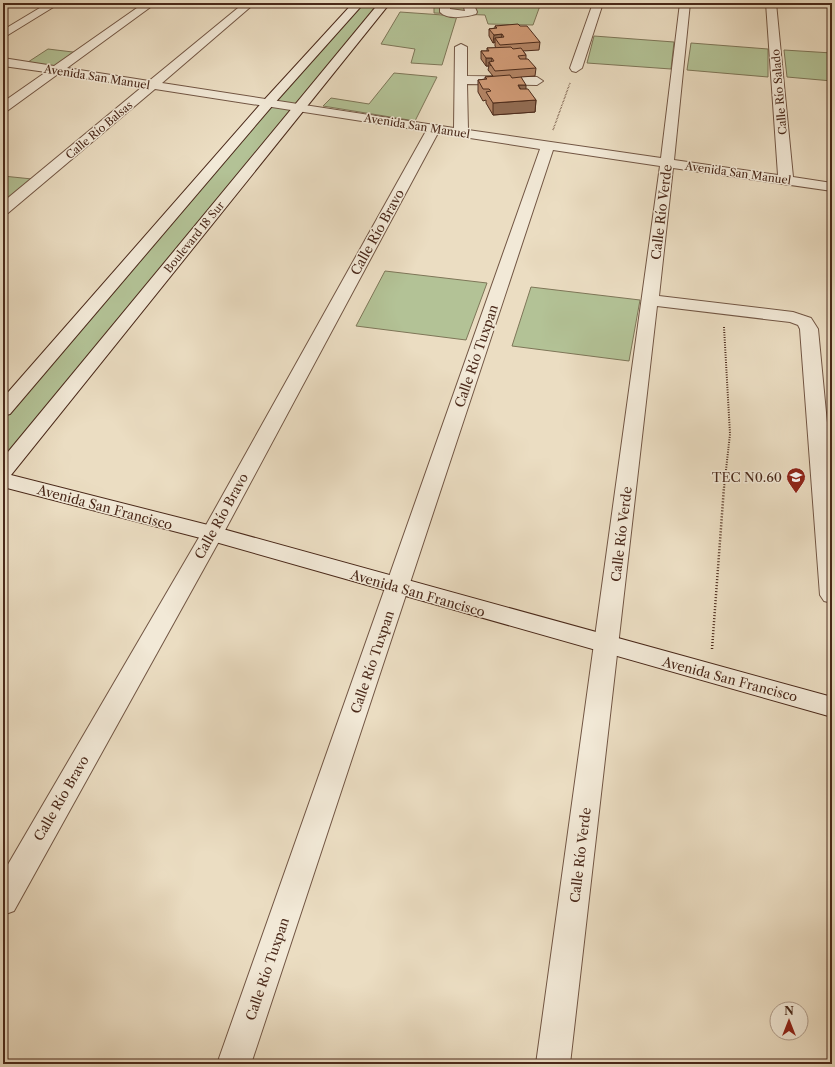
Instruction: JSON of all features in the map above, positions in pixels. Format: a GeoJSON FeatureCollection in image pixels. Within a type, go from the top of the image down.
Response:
{"type":"FeatureCollection","features":[{"type":"Feature","properties":{"kind":"street"},"geometry":{"type":"LineString","coordinates":[[3,35],[56,3]]}},
{"type":"Feature","properties":{"kind":"street"},"geometry":{"type":"LineString","coordinates":[[3,108],[151,3]]}},
{"type":"Feature","properties":{"kind":"street","name":"Calle Río Balsas"},"geometry":{"type":"LineString","coordinates":[[3,210],[250,3]]}},
{"type":"Feature","properties":{"kind":"street"},"geometry":{"type":"LineString","coordinates":[[3,410],[269,102],[319,49],[359,3]]}},
{"type":"Feature","properties":{"kind":"street","name":"Boulevard 18 Sur"},"geometry":{"type":"LineString","coordinates":[[3,472],[300,107],[347,52],[385,3]]}},
{"type":"Feature","properties":{"kind":"street"},"geometry":{"type":"LineString","coordinates":[[445,3],[445,12],[465,14],[472,12],[468,3]]}},
{"type":"Feature","properties":{"kind":"street"},"geometry":{"type":"LineString","coordinates":[[576,68],[598,3]]}},
{"type":"Feature","properties":{"kind":"street","name":"Calle Río Verde"},"geometry":{"type":"LineString","coordinates":[[553,1064],[650,300],[685,3]]}},
{"type":"Feature","properties":{"kind":"street","name":"Calle Río Salado"},"geometry":{"type":"LineString","coordinates":[[771,3],[786,180]]}},
{"type":"Feature","properties":{"kind":"street"},"geometry":{"type":"LineString","coordinates":[[344,21],[369,23]]}},
{"type":"Feature","properties":{"kind":"street"},"geometry":{"type":"LineString","coordinates":[[461,47],[461,133]]}},
{"type":"Feature","properties":{"kind":"street"},"geometry":{"type":"LineString","coordinates":[[319,49],[347,52]]}},
{"type":"Feature","properties":{"kind":"street","name":"Avenida San Manuel"},"geometry":{"type":"LineString","coordinates":[[3,62],[269,102],[547,147],[832,187]]}},
{"type":"Feature","properties":{"kind":"street"},"geometry":{"type":"LineString","coordinates":[[297,73],[327,75]]}},
{"type":"Feature","properties":{"kind":"street"},"geometry":{"type":"LineString","coordinates":[[461,80],[537,81]]}},
{"type":"Feature","properties":{"kind":"street","name":"Calle Río Bravo"},"geometry":{"type":"LineString","coordinates":[[3,901],[212,534],[434,128]]}},
{"type":"Feature","properties":{"kind":"street","name":"Calle Río Tuxpan"},"geometry":{"type":"LineString","coordinates":[[234,1064],[398,588],[547,147]]}},
{"type":"Feature","properties":{"kind":"street"},"geometry":{"type":"LineString","coordinates":[[650,300],[793,317],[805,322],[809,330],[832,595]]}},
{"type":"Feature","properties":{"kind":"street","name":"Avenida San Francisco"},"geometry":{"type":"LineString","coordinates":[[3,480],[212,534],[398,588],[832,707]]}},
{"type":"Feature","properties":{"kind":"path"},"geometry":{"type":"LineString","coordinates":[[547,147],[576,68]]}},
{"type":"Feature","properties":{"kind":"path"},"geometry":{"type":"LineString","coordinates":[[711,674],[720,520],[730,434],[723,309]]}},
{"type":"Feature","properties":{"kind":"green space"},"geometry":{"type":"Polygon","coordinates":[[[359,3],[385,3],[3,472],[3,410],[359,3]]]}},
{"type":"Feature","properties":{"kind":"green space"},"geometry":{"type":"Polygon","coordinates":[[[434,3],[541,3],[533,25],[488,24],[485,15],[434,13],[434,3]]]}},
{"type":"Feature","properties":{"kind":"green space"},"geometry":{"type":"Polygon","coordinates":[[[400,12],[457,16],[442,65],[411,63],[415,49],[381,44],[400,12]]]}},
{"type":"Feature","properties":{"kind":"green space"},"geometry":{"type":"Polygon","coordinates":[[[594,36],[674,42],[671,69],[587,63],[594,36]]]}},
{"type":"Feature","properties":{"kind":"green space"},"geometry":{"type":"Polygon","coordinates":[[[691,43],[768,49],[768,77],[687,70],[691,43]]]}},
{"type":"Feature","properties":{"kind":"green space"},"geometry":{"type":"Polygon","coordinates":[[[48,49],[81,53],[59,68],[25,64],[48,49]]]}},
{"type":"Feature","properties":{"kind":"green space"},"geometry":{"type":"Polygon","coordinates":[[[784,50],[832,53],[832,81],[787,77],[784,50]]]}},
{"type":"Feature","properties":{"kind":"green space"},"geometry":{"type":"Polygon","coordinates":[[[394,73],[437,77],[415,121],[323,106],[331,98],[369,104],[394,73]]]}},
{"type":"Feature","properties":{"kind":"green space"},"geometry":{"type":"Polygon","coordinates":[[[3,176],[32,179],[3,203],[3,176]]]}},
{"type":"Feature","properties":{"kind":"green space"},"geometry":{"type":"Polygon","coordinates":[[[385,271],[487,283],[466,340],[356,326],[385,271]]]}},
{"type":"Feature","properties":{"kind":"green space"},"geometry":{"type":"Polygon","coordinates":[[[531,287],[640,300],[629,361],[512,346],[531,287]]]}},
{"type":"Feature","properties":{"kind":"building"},"geometry":{"type":"Polygon","coordinates":[[[518,24],[520,26],[527,26],[540,42],[500,45],[495,38],[504,37],[502,34],[494,35],[489,29],[497,28],[495,26],[518,24]]]}},
{"type":"Feature","properties":{"kind":"building"},"geometry":{"type":"Polygon","coordinates":[[[511,47],[513,49],[521,48],[526,55],[518,56],[520,59],[528,59],[536,68],[495,71],[489,62],[494,61],[492,58],[486,58],[481,51],[489,51],[487,48],[511,47]]]}},
{"type":"Feature","properties":{"kind":"building"},"geometry":{"type":"Polygon","coordinates":[[[510,75],[512,78],[521,77],[526,85],[518,85],[520,89],[528,89],[536,100],[493,103],[486,92],[491,91],[489,89],[483,89],[478,80],[487,79],[485,77],[510,75]]]}},
{"type":"Feature","properties":{"kind":"place","name":"TEC N0.60"},"geometry":{"type":"Point","coordinates":[796,494]}}]}
